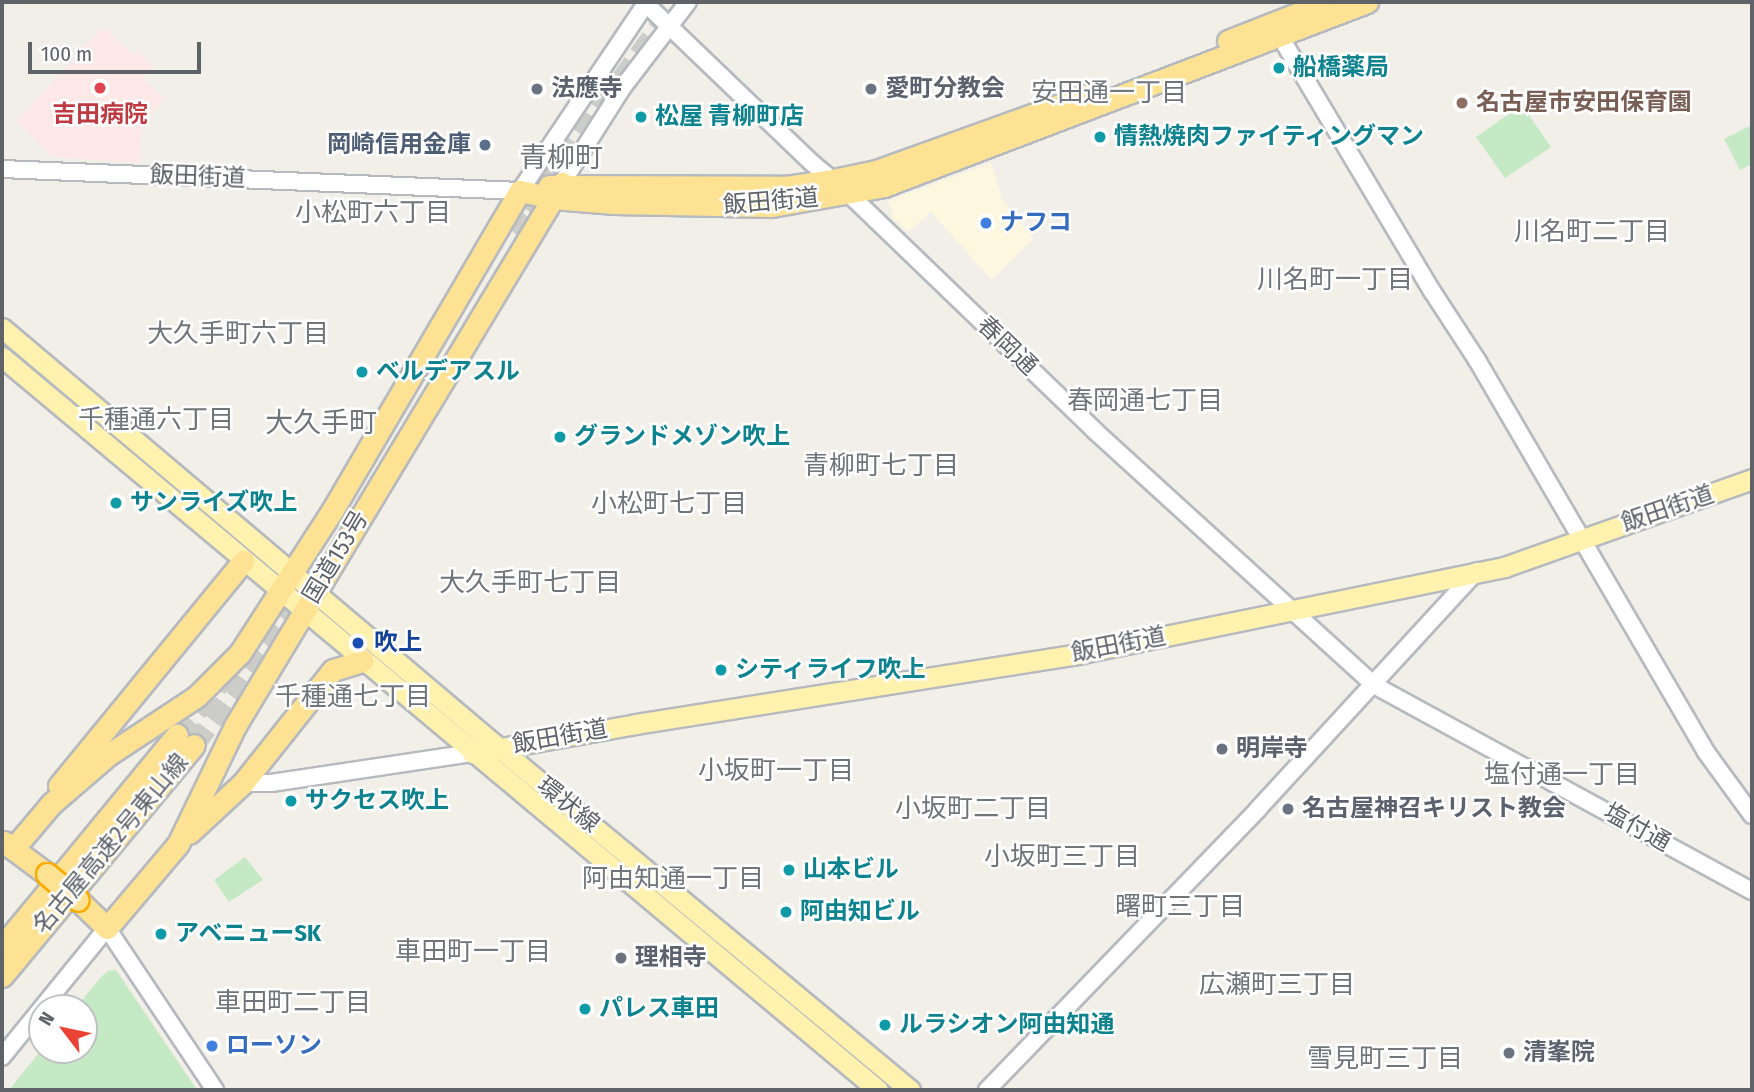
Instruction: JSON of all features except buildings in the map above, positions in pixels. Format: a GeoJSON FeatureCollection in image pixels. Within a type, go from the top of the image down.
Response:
{"type":"FeatureCollection","features":[{"type":"Feature","properties":{"kind":"highway","name":"飯田街道"},"geometry":{"type":"LineString","coordinates":[[1276,29],[1326,2]]}},
{"type":"Feature","properties":{"kind":"highway","name":"飯田街道"},"geometry":{"type":"LineString","coordinates":[[514,190],[558,191],[687,206],[771,206],[841,187],[884,187],[1276,29],[1367,2]]}},
{"type":"Feature","properties":{"kind":"highway","name":"国道153号"},"geometry":{"type":"LineString","coordinates":[[6,850],[51,804],[108,755],[197,696],[240,653],[293,574],[514,190]]}},
{"type":"Feature","properties":{"kind":"highway","name":"国道153号"},"geometry":{"type":"LineString","coordinates":[[107,928],[178,844],[235,726],[558,191]]}},
{"type":"Feature","properties":{"kind":"highway"},"geometry":{"type":"LineString","coordinates":[[374,494],[384,449],[515,233]]}},
{"type":"Feature","properties":{"kind":"highway"},"geometry":{"type":"LineString","coordinates":[[51,804],[61,781],[243,561]]}},
{"type":"Feature","properties":{"kind":"highway"},"geometry":{"type":"LineString","coordinates":[[178,844],[243,783],[333,670],[363,661]]}},
{"type":"Feature","properties":{"kind":"highway","name":"名古屋高速2号東山線"},"geometry":{"type":"LineString","coordinates":[[2,947],[186,740],[2,976]]}},
{"type":"Feature","properties":{"kind":"highway"},"geometry":{"type":"LineString","coordinates":[[6,850],[47,874],[107,928]]}},
{"type":"Feature","properties":{"kind":"main road","name":"環状線"},"geometry":{"type":"LineString","coordinates":[[2,328],[499,748],[910,1090]]}},
{"type":"Feature","properties":{"kind":"main road","name":"環状線"},"geometry":{"type":"LineString","coordinates":[[2,357],[280,593],[595,852],[878,1090]]}},
{"type":"Feature","properties":{"kind":"main road","name":"飯田街道"},"geometry":{"type":"LineString","coordinates":[[472,753],[1082,653],[1504,567],[1752,479]]}},
{"type":"Feature","properties":{"kind":"street"},"geometry":{"type":"LineString","coordinates":[[514,190],[645,2]]}},
{"type":"Feature","properties":{"kind":"street","name":"春岡通"},"geometry":{"type":"LineString","coordinates":[[645,2],[1095,431],[1374,685]]}},
{"type":"Feature","properties":{"kind":"street"},"geometry":{"type":"LineString","coordinates":[[558,191],[617,97],[688,2]]}},
{"type":"Feature","properties":{"kind":"street"},"geometry":{"type":"LineString","coordinates":[[1276,29],[1432,291],[1477,360],[1706,752],[1752,815]]}},
{"type":"Feature","properties":{"kind":"street","name":"飯田街道"},"geometry":{"type":"LineString","coordinates":[[2,169],[514,190]]}},
{"type":"Feature","properties":{"kind":"street"},"geometry":{"type":"LineString","coordinates":[[988,1090],[1374,685],[1477,571]]}},
{"type":"Feature","properties":{"kind":"street","name":"塩付通"},"geometry":{"type":"LineString","coordinates":[[1374,685],[1752,891]]}},
{"type":"Feature","properties":{"kind":"street"},"geometry":{"type":"LineString","coordinates":[[243,783],[271,783],[472,753]]}},
{"type":"Feature","properties":{"kind":"street"},"geometry":{"type":"LineString","coordinates":[[2,1056],[107,928],[215,1090]]}},
{"type":"Feature","properties":{"kind":"shaded area","name":"吉田病院"},"geometry":{"type":"Polygon","coordinates":[[[103,27],[133,55],[138,51],[154,67],[143,78],[165,98],[142,124],[140,163],[51,157],[16,121],[103,27]]]}},
{"type":"Feature","properties":{"kind":"shaded area"},"geometry":{"type":"Polygon","coordinates":[[[991,163],[1003,201],[1033,238],[992,280],[931,212],[908,232],[891,216],[893,212],[887,201],[991,163]]]}},
{"type":"Feature","properties":{"kind":"green space"},"geometry":{"type":"Polygon","coordinates":[[[1522,105],[1551,147],[1505,178],[1476,137],[1522,105]]]}},
{"type":"Feature","properties":{"kind":"green space"},"geometry":{"type":"Polygon","coordinates":[[[1752,125],[1752,164],[1740,170],[1724,139],[1752,125]]]}},
{"type":"Feature","properties":{"kind":"green space"},"geometry":{"type":"Polygon","coordinates":[[[245,857],[263,880],[229,902],[214,880],[245,857]]]}},
{"type":"Feature","properties":{"kind":"green space"},"geometry":{"type":"Polygon","coordinates":[[[116,970],[197,1090],[9,1090],[30,1064],[98,1064],[98,994],[87,994],[108,971],[116,970]]]}},
{"type":"Feature","properties":{"kind":"tunnel"},"geometry":{"type":"LineString","coordinates":[[621,80],[677,2]]}},
{"type":"Feature","properties":{"kind":"tunnel"},"geometry":{"type":"LineString","coordinates":[[523,207],[598,89]]}},
{"type":"Feature","properties":{"kind":"tunnel"},"geometry":{"type":"LineString","coordinates":[[515,233],[545,200]]}},
{"type":"Feature","properties":{"kind":"tunnel"},"geometry":{"type":"LineString","coordinates":[[194,745],[303,595]]}},
{"type":"Feature","properties":{"kind":"tunnel"},"geometry":{"type":"LineString","coordinates":[[177,735],[218,685]]}},
{"type":"Feature","properties":{"kind":"place","name":"船橋薬局"},"geometry":{"type":"Point","coordinates":[1279,68]}},
{"type":"Feature","properties":{"kind":"place","name":"吉田病院"},"geometry":{"type":"Point","coordinates":[100,88]}},
{"type":"Feature","properties":{"kind":"place","name":"法應寺"},"geometry":{"type":"Point","coordinates":[537,89]}},
{"type":"Feature","properties":{"kind":"place","name":"愛町分教会"},"geometry":{"type":"Point","coordinates":[871,89]}},
{"type":"Feature","properties":{"kind":"place","name":"名古屋市安田保育園"},"geometry":{"type":"Point","coordinates":[1462,103]}},
{"type":"Feature","properties":{"kind":"place","name":"松屋 青柳町店"},"geometry":{"type":"Point","coordinates":[641,117]}},
{"type":"Feature","properties":{"kind":"place","name":"情熱焼肉ファイティングマン"},"geometry":{"type":"Point","coordinates":[1100,137]}},
{"type":"Feature","properties":{"kind":"place","name":"岡崎信用金庫"},"geometry":{"type":"Point","coordinates":[485,145]}},
{"type":"Feature","properties":{"kind":"place","name":"ナフコ"},"geometry":{"type":"Point","coordinates":[986,223]}},
{"type":"Feature","properties":{"kind":"place","name":"ベルデアスル"},"geometry":{"type":"Point","coordinates":[362,372]}},
{"type":"Feature","properties":{"kind":"place","name":"グランドメゾン吹上"},"geometry":{"type":"Point","coordinates":[560,437]}},
{"type":"Feature","properties":{"kind":"place","name":"サンライズ吹上"},"geometry":{"type":"Point","coordinates":[116,503]}},
{"type":"Feature","properties":{"kind":"place","name":"吹上"},"geometry":{"type":"Point","coordinates":[358,643]}},
{"type":"Feature","properties":{"kind":"place","name":"シティライフ吹上"},"geometry":{"type":"Point","coordinates":[721,670]}},
{"type":"Feature","properties":{"kind":"place","name":"明岸寺"},"geometry":{"type":"Point","coordinates":[1222,749]}},
{"type":"Feature","properties":{"kind":"place","name":"サクセス吹上"},"geometry":{"type":"Point","coordinates":[291,801]}},
{"type":"Feature","properties":{"kind":"place","name":"名古屋神召キリスト教会"},"geometry":{"type":"Point","coordinates":[1288,809]}},
{"type":"Feature","properties":{"kind":"place","name":"山本ビル"},"geometry":{"type":"Point","coordinates":[789,870]}},
{"type":"Feature","properties":{"kind":"place","name":"阿由知ビル"},"geometry":{"type":"Point","coordinates":[786,912]}},
{"type":"Feature","properties":{"kind":"place","name":"アベニューSK"},"geometry":{"type":"Point","coordinates":[161,934]}},
{"type":"Feature","properties":{"kind":"place","name":"理相寺"},"geometry":{"type":"Point","coordinates":[621,958]}},
{"type":"Feature","properties":{"kind":"place","name":"パレス車田"},"geometry":{"type":"Point","coordinates":[585,1009]}},
{"type":"Feature","properties":{"kind":"place","name":"ルラシオン阿由知通"},"geometry":{"type":"Point","coordinates":[885,1025]}},
{"type":"Feature","properties":{"kind":"place","name":"ローソン"},"geometry":{"type":"Point","coordinates":[212,1046]}},
{"type":"Feature","properties":{"kind":"place","name":"清峯院"},"geometry":{"type":"Point","coordinates":[1509,1053]}},
{"type":"Feature","properties":{"kind":"district","name":"安田通一丁目"},"geometry":{"type":"Point","coordinates":[1109,93]}},
{"type":"Feature","properties":{"kind":"district","name":"青柳町"},"geometry":{"type":"Point","coordinates":[561,158]}},
{"type":"Feature","properties":{"kind":"district","name":"小松町六丁目"},"geometry":{"type":"Point","coordinates":[373,213]}},
{"type":"Feature","properties":{"kind":"district","name":"川名町二丁目"},"geometry":{"type":"Point","coordinates":[1592,232]}},
{"type":"Feature","properties":{"kind":"district","name":"川名町一丁目"},"geometry":{"type":"Point","coordinates":[1335,280]}},
{"type":"Feature","properties":{"kind":"district","name":"大久手町六丁目"},"geometry":{"type":"Point","coordinates":[238,334]}},
{"type":"Feature","properties":{"kind":"district","name":"春岡通七丁目"},"geometry":{"type":"Point","coordinates":[1145,401]}},
{"type":"Feature","properties":{"kind":"district","name":"千種通六丁目"},"geometry":{"type":"Point","coordinates":[156,420]}},
{"type":"Feature","properties":{"kind":"district","name":"大久手町"},"geometry":{"type":"Point","coordinates":[321,423]}},
{"type":"Feature","properties":{"kind":"district","name":"青柳町七丁目"},"geometry":{"type":"Point","coordinates":[881,466]}},
{"type":"Feature","properties":{"kind":"district","name":"小松町七丁目"},"geometry":{"type":"Point","coordinates":[669,504]}},
{"type":"Feature","properties":{"kind":"district","name":"大久手町七丁目"},"geometry":{"type":"Point","coordinates":[530,583]}},
{"type":"Feature","properties":{"kind":"district","name":"千種通七丁目"},"geometry":{"type":"Point","coordinates":[353,697]}},
{"type":"Feature","properties":{"kind":"district","name":"小坂町一丁目"},"geometry":{"type":"Point","coordinates":[776,771]}},
{"type":"Feature","properties":{"kind":"district","name":"塩付通一丁目"},"geometry":{"type":"Point","coordinates":[1562,775]}},
{"type":"Feature","properties":{"kind":"district","name":"小坂町二丁目"},"geometry":{"type":"Point","coordinates":[973,809]}},
{"type":"Feature","properties":{"kind":"district","name":"小坂町三丁目"},"geometry":{"type":"Point","coordinates":[1062,857]}},
{"type":"Feature","properties":{"kind":"district","name":"阿由知通一丁目"},"geometry":{"type":"Point","coordinates":[673,879]}},
{"type":"Feature","properties":{"kind":"district","name":"曙町三丁目"},"geometry":{"type":"Point","coordinates":[1180,907]}},
{"type":"Feature","properties":{"kind":"district","name":"車田町一丁目"},"geometry":{"type":"Point","coordinates":[473,952]}},
{"type":"Feature","properties":{"kind":"district","name":"広瀬町三丁目"},"geometry":{"type":"Point","coordinates":[1277,985]}},
{"type":"Feature","properties":{"kind":"district","name":"車田町二丁目"},"geometry":{"type":"Point","coordinates":[293,1003]}},
{"type":"Feature","properties":{"kind":"district","name":"雪見町三丁目"},"geometry":{"type":"Point","coordinates":[1385,1059]}}]}
